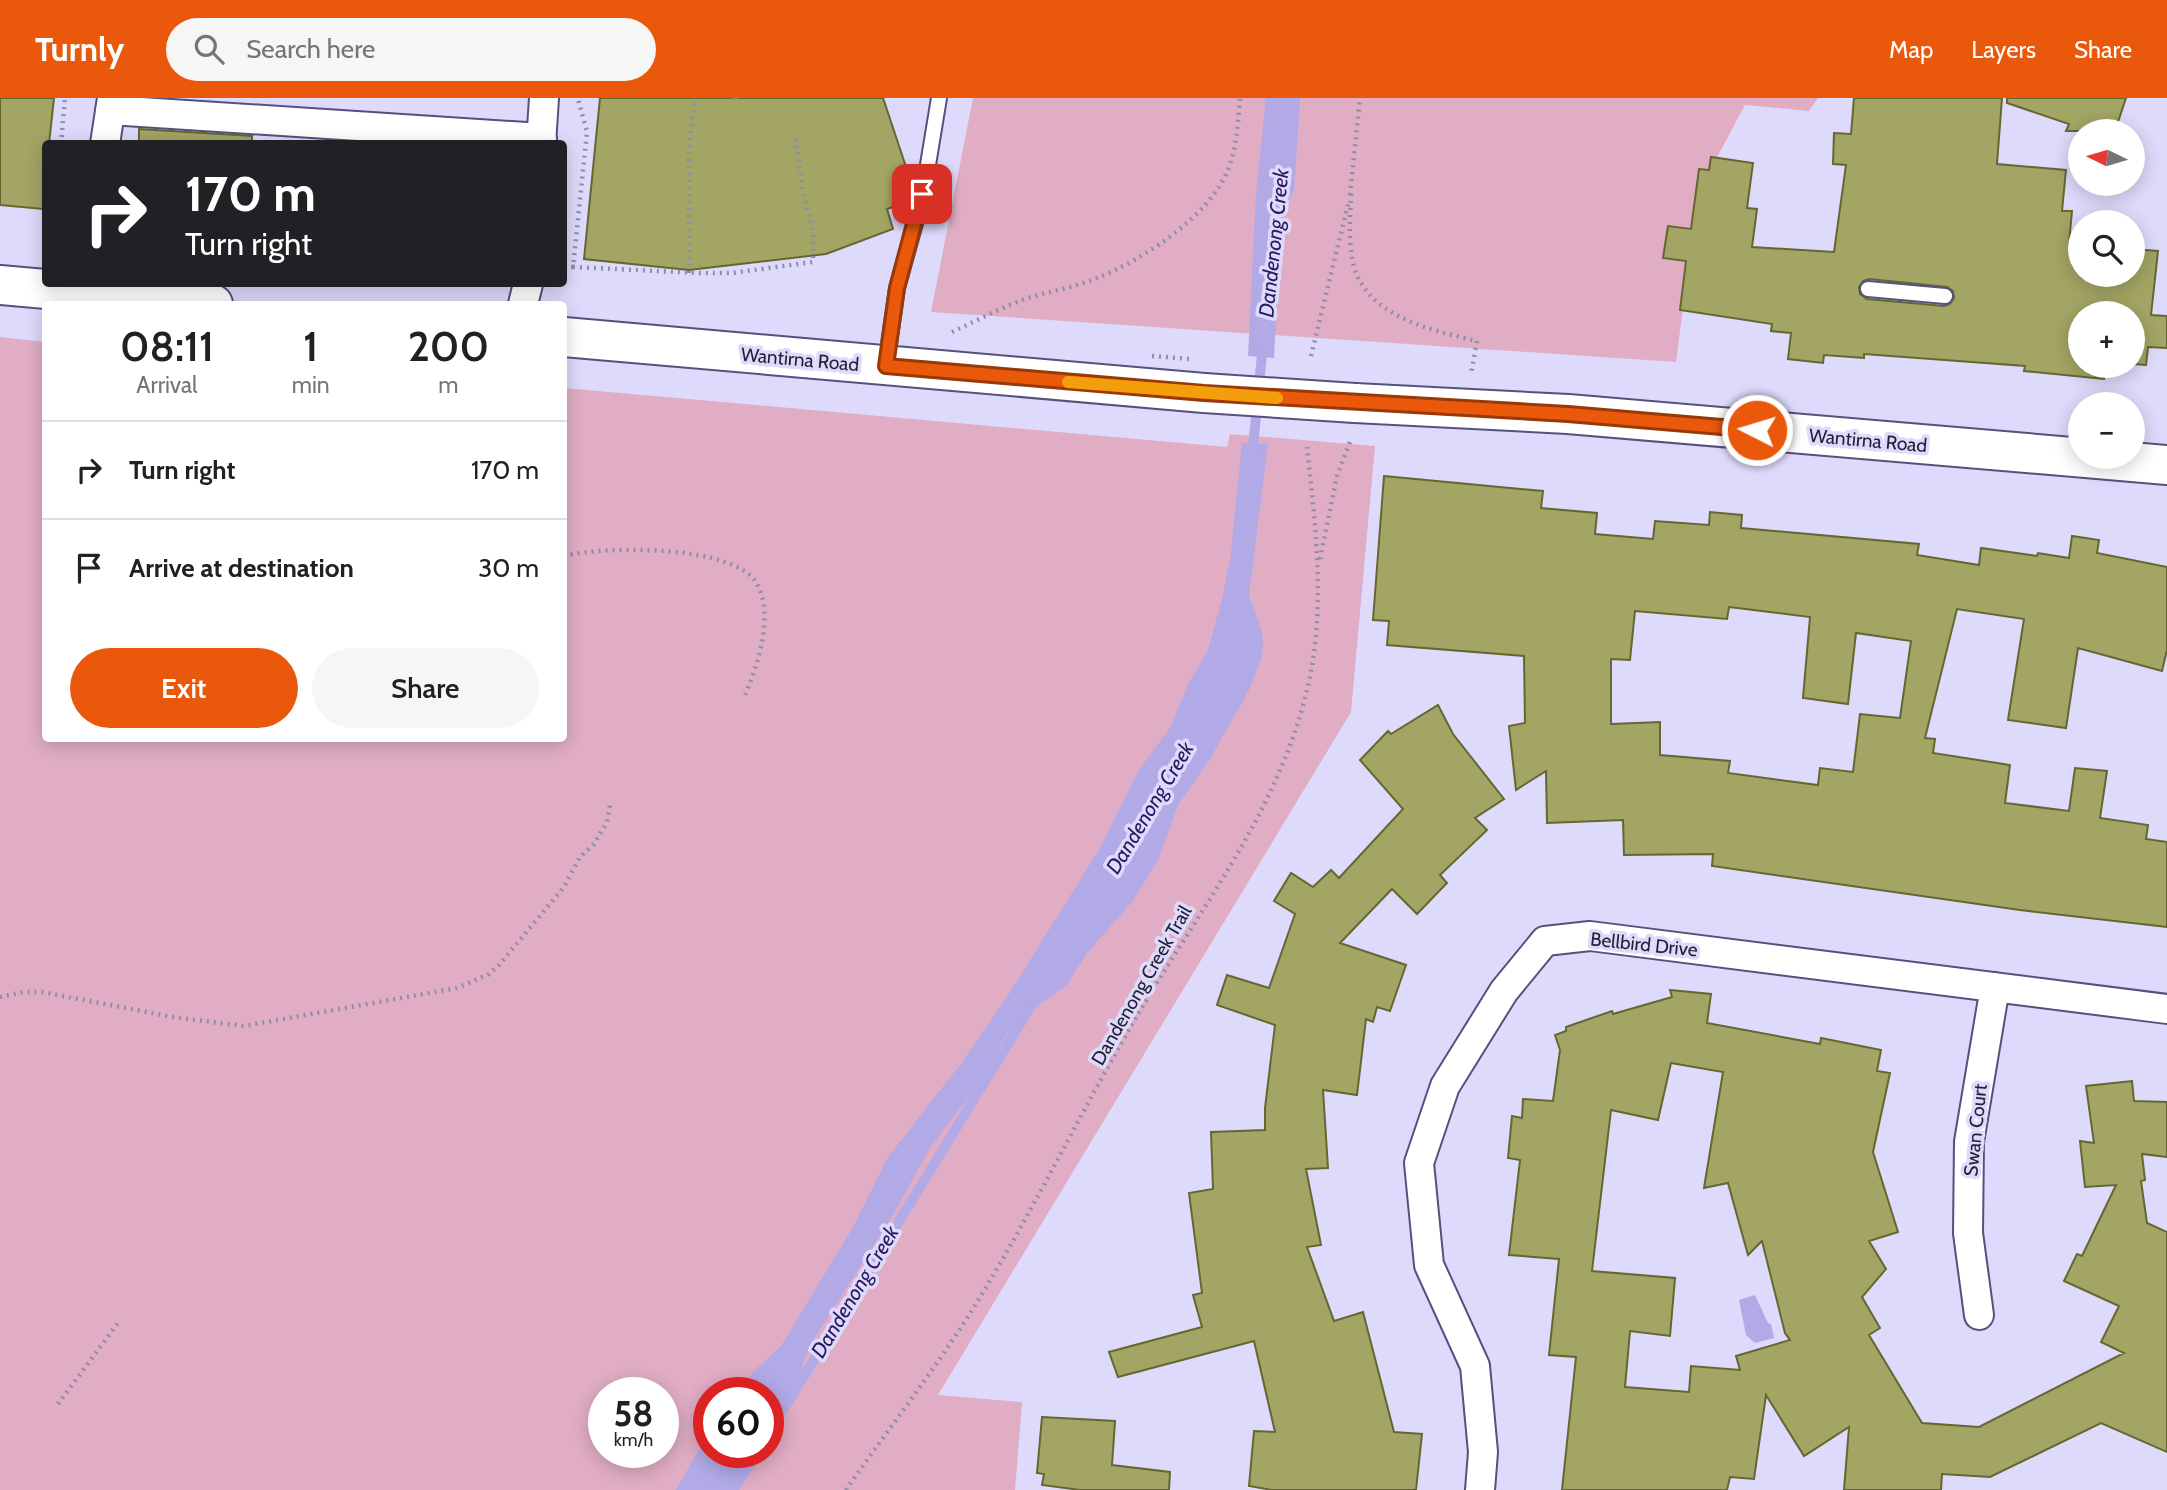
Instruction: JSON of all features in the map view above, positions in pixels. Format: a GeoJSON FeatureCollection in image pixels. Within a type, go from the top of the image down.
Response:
{"type":"FeatureCollection","features":[{"type":"Feature","properties":{"kind":"main road"},"geometry":{"type":"LineString","coordinates":[[0,285],[42,286]]}},
{"type":"Feature","properties":{"kind":"main road"},"geometry":{"type":"LineString","coordinates":[[57,287],[189,301]]}},
{"type":"Feature","properties":{"kind":"main road","name":"Wantirna Road"},"geometry":{"type":"LineString","coordinates":[[567,337],[1204,393],[1353,420],[1568,414],[2167,465]]}},
{"type":"Feature","properties":{"kind":"street"},"geometry":{"type":"LineString","coordinates":[[542,140],[544,98]]}},
{"type":"Feature","properties":{"kind":"street"},"geometry":{"type":"LineString","coordinates":[[106,140],[111,104],[530,140]]}},
{"type":"Feature","properties":{"kind":"street","name":"Bellbird Drive"},"geometry":{"type":"LineString","coordinates":[[1480,1490],[1483,1452],[1475,1366],[1429,1265],[1419,1163],[1445,1086],[1504,991],[1545,942],[1590,936],[2167,1009]]}},
{"type":"Feature","properties":{"kind":"street","name":"Swan Court"},"geometry":{"type":"LineString","coordinates":[[1979,1315],[1968,1233],[1969,1142],[1995,987]]}},
{"type":"Feature","properties":{"kind":"lane"},"geometry":{"type":"LineString","coordinates":[[886,366],[897,288],[922,194],[939,98]]}},
{"type":"Feature","properties":{"kind":"lane"},"geometry":{"type":"LineString","coordinates":[[1868,289],[1945,296]]}},
{"type":"Feature","properties":{"kind":"path"},"geometry":{"type":"LineString","coordinates":[[61,140],[65,98]]}},
{"type":"Feature","properties":{"kind":"path"},"geometry":{"type":"LineString","coordinates":[[573,267],[587,132],[577,98]]}},
{"type":"Feature","properties":{"kind":"path"},"geometry":{"type":"LineString","coordinates":[[689,274],[689,148],[695,98]]}},
{"type":"Feature","properties":{"kind":"path"},"geometry":{"type":"LineString","coordinates":[[735,98],[735,105]]}},
{"type":"Feature","properties":{"kind":"path"},"geometry":{"type":"LineString","coordinates":[[944,335],[1024,300],[1097,278],[1156,246],[1187,223],[1215,194],[1229,168],[1236,143],[1240,98]]}},
{"type":"Feature","properties":{"kind":"path"},"geometry":{"type":"LineString","coordinates":[[1360,98],[1351,194],[1350,238],[1357,276],[1379,304],[1422,328],[1477,341],[1471,377]]}},
{"type":"Feature","properties":{"kind":"path"},"geometry":{"type":"LineString","coordinates":[[567,266],[689,274],[732,273],[813,262],[813,231],[803,192],[795,134]]}},
{"type":"Feature","properties":{"kind":"path"},"geometry":{"type":"LineString","coordinates":[[1311,356],[1351,194]]}},
{"type":"Feature","properties":{"kind":"path"},"geometry":{"type":"LineString","coordinates":[[1319,563],[1337,477],[1353,420]]}},
{"type":"Feature","properties":{"kind":"path","name":"Dandenong Creek Trail"},"geometry":{"type":"LineString","coordinates":[[846,1490],[973,1308],[1043,1190],[1137,1016],[1244,842],[1274,787],[1293,741],[1306,696],[1315,641],[1319,563],[1307,447]]}},
{"type":"Feature","properties":{"kind":"path"},"geometry":{"type":"LineString","coordinates":[[567,556],[619,549],[688,554],[722,560],[746,572],[758,585],[764,607],[756,666],[744,698]]}},
{"type":"Feature","properties":{"kind":"path"},"geometry":{"type":"LineString","coordinates":[[0,997],[23,992],[42,992],[173,1017],[244,1026],[457,988],[489,974],[499,965],[564,887],[580,857],[594,844],[604,827],[610,805]]}},
{"type":"Feature","properties":{"kind":"path"},"geometry":{"type":"LineString","coordinates":[[58,1404],[117,1323]]}},
{"type":"Feature","properties":{"kind":"shaded area"},"geometry":{"type":"Polygon","coordinates":[[[973,98],[1818,98],[1809,111],[1745,105],[1698,193],[1676,362],[931,312],[973,98]]]}},
{"type":"Feature","properties":{"kind":"shaded area"},"geometry":{"type":"Polygon","coordinates":[[[0,337],[42,342],[42,742],[567,742],[567,388],[1227,447],[1230,434],[1375,446],[1351,712],[938,1395],[1022,1402],[1015,1490],[0,1490],[0,337]]]}},
{"type":"Feature","properties":{"kind":"water"},"geometry":{"type":"Polygon","coordinates":[[[1266,98],[1300,98],[1294,191],[1282,211],[1274,358],[1248,356],[1256,192],[1266,98]]]}},
{"type":"Feature","properties":{"kind":"water"},"geometry":{"type":"Polygon","coordinates":[[[1242,443],[1268,444],[1249,595],[1262,632],[1263,645],[1261,659],[1249,690],[1210,759],[1178,805],[1159,858],[1132,902],[1087,953],[1067,985],[1038,1005],[1006,1035],[977,1086],[930,1148],[894,1213],[809,1347],[784,1416],[784,1377],[749,1377],[781,1346],[852,1229],[888,1157],[963,1061],[1010,992],[1100,848],[1138,771],[1170,728],[1188,685],[1208,650],[1231,553],[1242,443]]]}},
{"type":"Feature","properties":{"kind":"water"},"geometry":{"type":"Polygon","coordinates":[[[1755,1295],[1768,1323],[1771,1324],[1774,1338],[1755,1343],[1746,1335],[1739,1300],[1755,1295]]]}},
{"type":"Feature","properties":{"kind":"water"},"geometry":{"type":"Polygon","coordinates":[[[693,1460],[693,1468],[753,1468],[739,1490],[676,1490],[693,1460]]]}},
{"type":"Feature","properties":{"kind":"building"},"geometry":{"type":"Polygon","coordinates":[[[0,98],[54,98],[49,140],[42,140],[42,209],[0,205],[0,98]]]}},
{"type":"Feature","properties":{"kind":"building"},"geometry":{"type":"Polygon","coordinates":[[[600,98],[883,98],[910,179],[900,183],[905,203],[887,209],[893,229],[826,254],[689,270],[584,259],[600,98]]]}},
{"type":"Feature","properties":{"kind":"building"},"geometry":{"type":"Polygon","coordinates":[[[1854,98],[2002,98],[1997,164],[2066,170],[2062,211],[2068,211],[2068,287],[2145,287],[2145,250],[2158,251],[2151,315],[2167,316],[2167,348],[2148,347],[2145,365],[2145,301],[2068,301],[2068,375],[2024,371],[2025,366],[1864,354],[1864,358],[1824,355],[1823,363],[1788,359],[1791,333],[1771,331],[1772,324],[1680,310],[1686,261],[1663,258],[1668,226],[1691,229],[1699,169],[1709,170],[1711,157],[1753,163],[1747,208],[1757,209],[1752,247],[1834,252],[1846,165],[1833,164],[1834,133],[1851,134],[1854,98]],[[1869,279],[1863,281],[1859,287],[1860,294],[1867,299],[1944,306],[1950,304],[1954,298],[1953,291],[1947,287],[1869,279]]]}},
{"type":"Feature","properties":{"kind":"building"},"geometry":{"type":"Polygon","coordinates":[[[2007,98],[2126,98],[2119,119],[2068,119],[2068,124],[2007,103],[2007,98]]]}},
{"type":"Feature","properties":{"kind":"building"},"geometry":{"type":"Polygon","coordinates":[[[139,129],[252,136],[252,140],[139,140],[139,129]]]}},
{"type":"Feature","properties":{"kind":"building"},"geometry":{"type":"Polygon","coordinates":[[[1384,476],[1543,491],[1541,508],[1597,513],[1595,534],[1653,539],[1655,521],[1709,525],[1710,512],[1742,515],[1741,528],[1919,544],[1917,555],[1979,565],[1981,548],[2069,558],[2072,536],[2099,540],[2097,553],[2167,567],[2167,650],[2162,671],[2078,648],[2066,728],[2008,720],[2024,619],[1957,609],[1925,738],[1935,739],[1933,753],[2010,765],[2005,803],[2069,811],[2075,768],[2107,771],[2100,818],[2148,825],[2146,839],[2167,842],[2167,927],[2020,910],[1712,866],[1713,854],[1624,855],[1623,820],[1547,823],[1546,771],[1516,790],[1509,726],[1525,723],[1524,656],[1387,645],[1389,621],[1373,620],[1384,476]],[[1729,607],[1727,619],[1635,611],[1630,660],[1611,659],[1611,724],[1660,722],[1660,755],[1730,761],[1728,773],[1818,785],[1820,768],[1853,772],[1860,714],[1900,718],[1911,641],[1856,633],[1848,704],[1803,698],[1810,617],[1729,607]]]}},
{"type":"Feature","properties":{"kind":"building"},"geometry":{"type":"Polygon","coordinates":[[[1438,705],[1453,734],[1504,799],[1475,818],[1487,830],[1440,875],[1447,883],[1417,914],[1392,889],[1340,943],[1406,965],[1390,1011],[1377,1007],[1373,1022],[1366,1019],[1357,1095],[1323,1090],[1328,1168],[1306,1169],[1321,1245],[1307,1247],[1334,1321],[1363,1312],[1394,1432],[1422,1434],[1416,1490],[1272,1490],[1249,1486],[1254,1431],[1275,1432],[1254,1341],[1118,1377],[1109,1352],[1202,1327],[1193,1295],[1202,1293],[1189,1193],[1213,1189],[1211,1132],[1265,1130],[1275,1025],[1217,1005],[1227,975],[1269,988],[1295,914],[1274,901],[1291,873],[1313,887],[1331,870],[1339,878],[1403,809],[1360,760],[1388,731],[1391,734],[1438,705]]]}},
{"type":"Feature","properties":{"kind":"building"},"geometry":{"type":"Polygon","coordinates":[[[1670,990],[1711,994],[1707,1023],[1820,1044],[1821,1038],[1881,1050],[1877,1071],[1890,1073],[1873,1152],[1898,1232],[1869,1241],[1886,1269],[1862,1297],[1880,1328],[1869,1335],[1922,1423],[1979,1427],[2124,1353],[2101,1342],[2119,1306],[2064,1281],[2077,1254],[2082,1256],[2116,1185],[2085,1187],[2080,1141],[2094,1143],[2086,1086],[2132,1081],[2134,1101],[2167,1102],[2167,1157],[2142,1154],[2145,1180],[2141,1181],[2147,1223],[2167,1232],[2167,1452],[2101,1423],[1990,1477],[1942,1474],[1941,1490],[1844,1490],[1849,1427],[1804,1456],[1766,1395],[1754,1479],[1730,1477],[1727,1490],[1562,1490],[1576,1357],[1549,1355],[1559,1259],[1509,1255],[1520,1160],[1508,1158],[1512,1116],[1522,1118],[1523,1099],[1553,1101],[1560,1050],[1555,1035],[1566,1031],[1566,1027],[1612,1011],[1613,1014],[1672,997],[1670,990]],[[1671,1063],[1658,1120],[1611,1110],[1592,1271],[1675,1278],[1670,1336],[1630,1331],[1625,1387],[1689,1392],[1691,1366],[1740,1370],[1736,1356],[1790,1340],[1785,1333],[1762,1241],[1748,1255],[1728,1183],[1704,1188],[1723,1072],[1671,1063]]]}},
{"type":"Feature","properties":{"kind":"building"},"geometry":{"type":"Polygon","coordinates":[[[1042,1417],[1115,1421],[1112,1465],[1170,1472],[1169,1490],[1080,1490],[1042,1485],[1044,1474],[1037,1473],[1042,1417]]]}},
{"type":"Feature","properties":{"kind":"waterway","name":"Dandenong Creek"},"geometry":{"type":"LineString","coordinates":[[1252,457],[1263,344]]}},
{"type":"Feature","properties":{"kind":"waterway","name":"Dandenong Creek"},"geometry":{"type":"LineString","coordinates":[[785,1407],[1031,1006]]}},
{"type":"Feature","properties":{"kind":"slow traffic"},"geometry":{"type":"LineString","coordinates":[[1068,382],[1277,398]]}},
{"type":"Feature","properties":{"kind":"route"},"geometry":{"type":"LineString","coordinates":[[922,194],[897,288],[886,366],[1204,393],[1568,414],[1757,430]]}}]}
